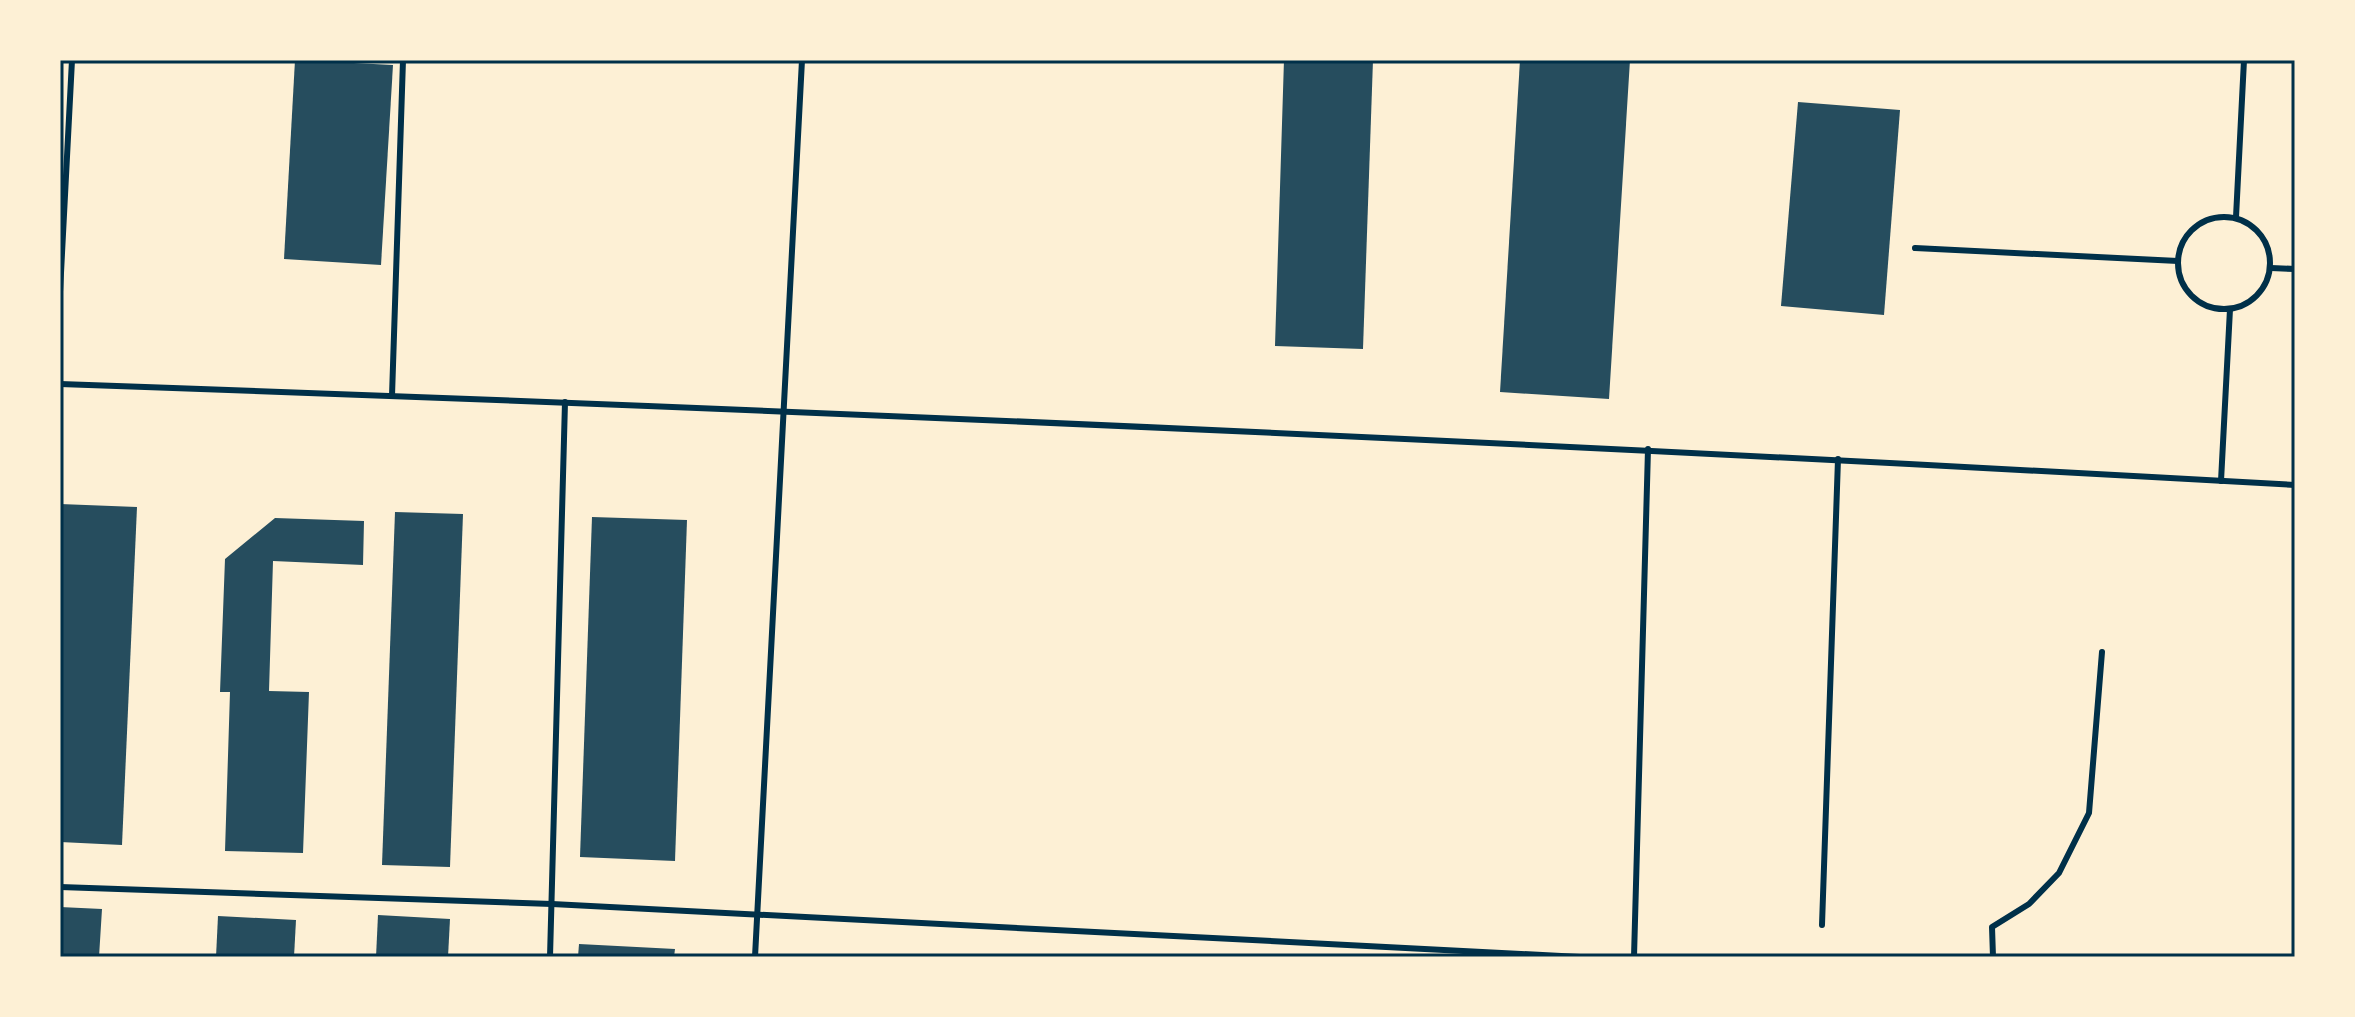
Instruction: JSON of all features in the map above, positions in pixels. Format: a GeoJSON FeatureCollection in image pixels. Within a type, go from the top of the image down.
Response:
{"type":"FeatureCollection","features":[{"type":"Feature","properties":{"kind":"lane"},"geometry":{"type":"LineString","coordinates":[[60,292],[72,60]]}},
{"type":"Feature","properties":{"kind":"lane"},"geometry":{"type":"LineString","coordinates":[[392,396],[403,60]]}},
{"type":"Feature","properties":{"kind":"lane"},"geometry":{"type":"LineString","coordinates":[[755,957],[781,410],[802,60]]}},
{"type":"Feature","properties":{"kind":"lane"},"geometry":{"type":"LineString","coordinates":[[2236,217],[2244,60]]}},
{"type":"Feature","properties":{"kind":"lane"},"geometry":{"type":"LineString","coordinates":[[2218,217],[2236,217],[2261,234],[2269,249],[2271,268],[2258,295],[2230,309],[2199,302],[2180,277],[2178,261],[2182,245],[2202,222],[2218,217]]}},
{"type":"Feature","properties":{"kind":"lane"},"geometry":{"type":"LineString","coordinates":[[1915,248],[2178,261]]}},
{"type":"Feature","properties":{"kind":"lane"},"geometry":{"type":"LineString","coordinates":[[2271,268],[2295,269]]}},
{"type":"Feature","properties":{"kind":"lane"},"geometry":{"type":"LineString","coordinates":[[2221,481],[2230,309]]}},
{"type":"Feature","properties":{"kind":"lane"},"geometry":{"type":"LineString","coordinates":[[60,384],[781,410],[1648,449],[2295,485]]}},
{"type":"Feature","properties":{"kind":"lane"},"geometry":{"type":"LineString","coordinates":[[550,957],[565,402]]}},
{"type":"Feature","properties":{"kind":"lane"},"geometry":{"type":"LineString","coordinates":[[1634,957],[1648,449]]}},
{"type":"Feature","properties":{"kind":"lane"},"geometry":{"type":"LineString","coordinates":[[1822,925],[1838,459]]}},
{"type":"Feature","properties":{"kind":"lane"},"geometry":{"type":"LineString","coordinates":[[1993,957],[1992,927],[2029,904],[2059,873],[2089,813],[2102,652]]}},
{"type":"Feature","properties":{"kind":"lane"},"geometry":{"type":"LineString","coordinates":[[60,887],[552,904],[1580,957]]}},
{"type":"Feature","properties":{"kind":"building"},"geometry":{"type":"Polygon","coordinates":[[[295,60],[393,65],[381,265],[284,259],[295,60]]]}},
{"type":"Feature","properties":{"kind":"building"},"geometry":{"type":"Polygon","coordinates":[[[1284,60],[1373,60],[1363,349],[1275,346],[1284,60]]]}},
{"type":"Feature","properties":{"kind":"building"},"geometry":{"type":"Polygon","coordinates":[[[1520,60],[1630,60],[1609,399],[1500,392],[1520,60]]]}},
{"type":"Feature","properties":{"kind":"building"},"geometry":{"type":"Polygon","coordinates":[[[1798,102],[1900,110],[1884,315],[1781,306],[1798,102]]]}},
{"type":"Feature","properties":{"kind":"building"},"geometry":{"type":"Polygon","coordinates":[[[60,504],[137,507],[122,845],[60,842],[60,504]]]}},
{"type":"Feature","properties":{"kind":"building"},"geometry":{"type":"Polygon","coordinates":[[[395,512],[463,514],[450,867],[382,865],[395,512]]]}},
{"type":"Feature","properties":{"kind":"building"},"geometry":{"type":"Polygon","coordinates":[[[592,517],[687,520],[675,861],[580,857],[592,517]]]}},
{"type":"Feature","properties":{"kind":"building"},"geometry":{"type":"Polygon","coordinates":[[[275,518],[364,521],[363,565],[273,561],[269,691],[309,692],[303,853],[225,851],[230,692],[220,692],[225,559],[275,518]]]}},
{"type":"Feature","properties":{"kind":"building"},"geometry":{"type":"Polygon","coordinates":[[[60,907],[102,909],[99,957],[60,957],[60,907]]]}},
{"type":"Feature","properties":{"kind":"building"},"geometry":{"type":"Polygon","coordinates":[[[378,915],[450,919],[448,957],[376,957],[378,915]]]}},
{"type":"Feature","properties":{"kind":"building"},"geometry":{"type":"Polygon","coordinates":[[[218,916],[296,920],[294,957],[216,957],[218,916]]]}},
{"type":"Feature","properties":{"kind":"building"},"geometry":{"type":"Polygon","coordinates":[[[579,944],[675,949],[674,957],[578,957],[579,944]]]}}]}
